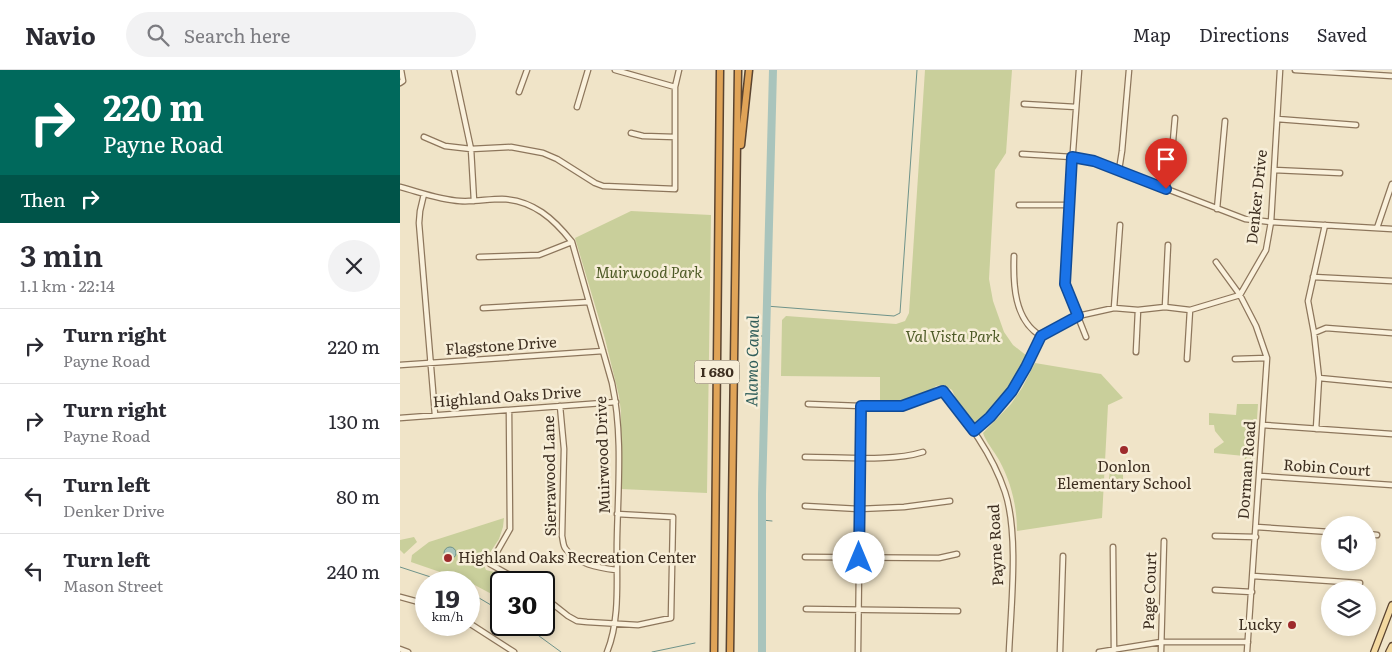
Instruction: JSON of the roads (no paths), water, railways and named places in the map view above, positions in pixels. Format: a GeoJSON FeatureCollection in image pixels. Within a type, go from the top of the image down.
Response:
{"type":"FeatureCollection","features":[{"type":"Feature","properties":{"kind":"highway","name":"I 680"},"geometry":{"type":"LineString","coordinates":[[714,652],[720,70]]}},
{"type":"Feature","properties":{"kind":"highway","name":"I 680"},"geometry":{"type":"LineString","coordinates":[[730,652],[738,70]]}},
{"type":"Feature","properties":{"kind":"highway"},"geometry":{"type":"LineString","coordinates":[[737,163],[741,148],[749,70]]}},
{"type":"Feature","properties":{"kind":"main road"},"geometry":{"type":"LineString","coordinates":[[1374,652],[1392,605]]}},
{"type":"Feature","properties":{"kind":"main road"},"geometry":{"type":"LineString","coordinates":[[1389,652],[1392,646]]}},
{"type":"Feature","properties":{"kind":"street"},"geometry":{"type":"LineString","coordinates":[[400,84],[403,81],[401,70]]}},
{"type":"Feature","properties":{"kind":"street"},"geometry":{"type":"LineString","coordinates":[[454,70],[471,149],[474,201]]}},
{"type":"Feature","properties":{"kind":"street"},"geometry":{"type":"LineString","coordinates":[[519,92],[527,70]]}},
{"type":"Feature","properties":{"kind":"street"},"geometry":{"type":"LineString","coordinates":[[577,107],[588,70]]}},
{"type":"Feature","properties":{"kind":"street"},"geometry":{"type":"LineString","coordinates":[[615,70],[675,87]]}},
{"type":"Feature","properties":{"kind":"street"},"geometry":{"type":"LineString","coordinates":[[424,137],[445,146],[471,149],[511,147],[543,153],[557,159],[594,183],[603,186],[675,189],[675,87],[679,70]]}},
{"type":"Feature","properties":{"kind":"street"},"geometry":{"type":"LineString","coordinates":[[1079,70],[1065,284],[1086,337]]}},
{"type":"Feature","properties":{"kind":"street"},"geometry":{"type":"LineString","coordinates":[[1118,170],[1122,151],[1129,70]]}},
{"type":"Feature","properties":{"kind":"street","name":"Denker Drive"},"geometry":{"type":"LineString","coordinates":[[1240,295],[1266,250],[1270,222],[1280,70]]}},
{"type":"Feature","properties":{"kind":"street"},"geometry":{"type":"LineString","coordinates":[[1295,70],[1382,73],[1392,76]]}},
{"type":"Feature","properties":{"kind":"street"},"geometry":{"type":"LineString","coordinates":[[1024,104],[1076,107]]}},
{"type":"Feature","properties":{"kind":"street"},"geometry":{"type":"LineString","coordinates":[[1166,189],[1170,175],[1175,118]]}},
{"type":"Feature","properties":{"kind":"street"},"geometry":{"type":"LineString","coordinates":[[1277,119],[1356,125]]}},
{"type":"Feature","properties":{"kind":"street"},"geometry":{"type":"LineString","coordinates":[[1217,209],[1225,121]]}},
{"type":"Feature","properties":{"kind":"street"},"geometry":{"type":"LineString","coordinates":[[631,133],[643,136],[675,137]]}},
{"type":"Feature","properties":{"kind":"street"},"geometry":{"type":"LineString","coordinates":[[1022,154],[1072,157],[1094,161],[1245,219],[1392,229]]}},
{"type":"Feature","properties":{"kind":"street"},"geometry":{"type":"LineString","coordinates":[[1274,170],[1340,173]]}},
{"type":"Feature","properties":{"kind":"street"},"geometry":{"type":"LineString","coordinates":[[1377,228],[1392,184]]}},
{"type":"Feature","properties":{"kind":"street","name":"Muirwood Drive"},"geometry":{"type":"LineString","coordinates":[[400,187],[449,200],[503,199],[530,205],[547,214],[561,227],[572,242],[616,402],[616,570],[614,624],[607,652]]}},
{"type":"Feature","properties":{"kind":"street"},"geometry":{"type":"LineString","coordinates":[[424,194],[419,223],[434,415]]}},
{"type":"Feature","properties":{"kind":"street"},"geometry":{"type":"LineString","coordinates":[[1019,205],[1069,205]]}},
{"type":"Feature","properties":{"kind":"street"},"geometry":{"type":"LineString","coordinates":[[1316,429],[1319,378],[1308,301],[1325,225]]}},
{"type":"Feature","properties":{"kind":"street"},"geometry":{"type":"LineString","coordinates":[[1114,308],[1120,226]]}},
{"type":"Feature","properties":{"kind":"street"},"geometry":{"type":"LineString","coordinates":[[479,257],[539,255],[572,242]]}},
{"type":"Feature","properties":{"kind":"street"},"geometry":{"type":"LineString","coordinates":[[1165,307],[1168,245]]}},
{"type":"Feature","properties":{"kind":"street"},"geometry":{"type":"LineString","coordinates":[[1014,256],[1015,289],[1021,313],[1032,331],[1041,336]]}},
{"type":"Feature","properties":{"kind":"street","name":"Dorman Road"},"geometry":{"type":"LineString","coordinates":[[1216,262],[1240,295],[1256,326],[1267,358],[1247,652]]}},
{"type":"Feature","properties":{"kind":"street"},"geometry":{"type":"LineString","coordinates":[[1313,277],[1392,281]]}},
{"type":"Feature","properties":{"kind":"street"},"geometry":{"type":"LineString","coordinates":[[974,431],[990,417],[1012,391],[1041,336],[1078,316],[1114,308],[1138,310],[1165,307],[1190,310],[1240,295]]}},
{"type":"Feature","properties":{"kind":"street"},"geometry":{"type":"LineString","coordinates":[[483,308],[589,302]]}},
{"type":"Feature","properties":{"kind":"street"},"geometry":{"type":"LineString","coordinates":[[1136,352],[1138,310]]}},
{"type":"Feature","properties":{"kind":"street"},"geometry":{"type":"LineString","coordinates":[[1187,360],[1190,310]]}},
{"type":"Feature","properties":{"kind":"street"},"geometry":{"type":"LineString","coordinates":[[1314,333],[1326,328],[1392,333]]}},
{"type":"Feature","properties":{"kind":"street","name":"Flagstone Drive"},"geometry":{"type":"LineString","coordinates":[[400,365],[603,351]]}},
{"type":"Feature","properties":{"kind":"street"},"geometry":{"type":"LineString","coordinates":[[1235,359],[1267,358]]}},
{"type":"Feature","properties":{"kind":"street"},"geometry":{"type":"LineString","coordinates":[[1319,378],[1392,385]]}},
{"type":"Feature","properties":{"kind":"street","name":"Payne Road"},"geometry":{"type":"LineString","coordinates":[[861,406],[902,406],[943,391],[974,431],[998,474],[1010,511],[1012,558],[1010,652]]}},
{"type":"Feature","properties":{"kind":"street","name":"Highland Oaks Drive"},"geometry":{"type":"LineString","coordinates":[[400,418],[616,402]]}},
{"type":"Feature","properties":{"kind":"street"},"geometry":{"type":"LineString","coordinates":[[808,404],[861,406],[858,652]]}},
{"type":"Feature","properties":{"kind":"street","name":"Sierrawood Lane"},"geometry":{"type":"LineString","coordinates":[[560,406],[564,449],[562,536],[565,548],[580,561],[598,568],[616,570]]}},
{"type":"Feature","properties":{"kind":"street"},"geometry":{"type":"LineString","coordinates":[[502,571],[490,564],[510,529],[509,410]]}},
{"type":"Feature","properties":{"kind":"street"},"geometry":{"type":"LineString","coordinates":[[1263,425],[1392,434]]}},
{"type":"Feature","properties":{"kind":"street"},"geometry":{"type":"LineString","coordinates":[[805,457],[893,457],[912,456],[924,452]]}},
{"type":"Feature","properties":{"kind":"street","name":"Robin Court"},"geometry":{"type":"LineString","coordinates":[[1260,476],[1392,485]]}},
{"type":"Feature","properties":{"kind":"street"},"geometry":{"type":"LineString","coordinates":[[805,506],[859,509],[904,508],[950,501]]}},
{"type":"Feature","properties":{"kind":"street"},"geometry":{"type":"LineString","coordinates":[[555,606],[577,621],[638,625],[670,618],[673,517],[617,514]]}},
{"type":"Feature","properties":{"kind":"street"},"geometry":{"type":"LineString","coordinates":[[1256,527],[1321,531]]}},
{"type":"Feature","properties":{"kind":"street"},"geometry":{"type":"LineString","coordinates":[[1215,536],[1256,538]]}},
{"type":"Feature","properties":{"kind":"street","name":"Page Court"},"geometry":{"type":"LineString","coordinates":[[1161,652],[1164,541]]}},
{"type":"Feature","properties":{"kind":"street"},"geometry":{"type":"LineString","coordinates":[[1113,547],[1114,651]]}},
{"type":"Feature","properties":{"kind":"street"},"geometry":{"type":"LineString","coordinates":[[805,557],[939,558],[957,554]]}},
{"type":"Feature","properties":{"kind":"street"},"geometry":{"type":"LineString","coordinates":[[1060,652],[1063,556]]}},
{"type":"Feature","properties":{"kind":"street"},"geometry":{"type":"LineString","coordinates":[[1253,576],[1329,581]]}},
{"type":"Feature","properties":{"kind":"street"},"geometry":{"type":"LineString","coordinates":[[1215,590],[1252,592]]}},
{"type":"Feature","properties":{"kind":"street"},"geometry":{"type":"LineString","coordinates":[[400,597],[415,601]]}},
{"type":"Feature","properties":{"kind":"street"},"geometry":{"type":"LineString","coordinates":[[806,609],[958,611]]}},
{"type":"Feature","properties":{"kind":"street"},"geometry":{"type":"LineString","coordinates":[[480,630],[514,652]]}},
{"type":"Feature","properties":{"kind":"street"},"geometry":{"type":"LineString","coordinates":[[1099,652],[1161,642],[1248,642]]}},
{"type":"Feature","properties":{"kind":"street"},"geometry":{"type":"LineString","coordinates":[[400,649],[408,652]]}},
{"type":"Feature","properties":{"kind":"water"},"geometry":{"type":"Polygon","coordinates":[[[452,547],[455,548],[455,558],[448,559],[445,558],[444,551],[445,548],[452,547]]]}},
{"type":"Feature","properties":{"kind":"waterway","name":"Alamo Canal"},"geometry":{"type":"LineString","coordinates":[[762,652],[762,494],[773,70]]}},
{"type":"Feature","properties":{"kind":"waterway"},"geometry":{"type":"LineString","coordinates":[[766,306],[894,316],[900,313],[917,70]]}},
{"type":"Feature","properties":{"kind":"waterway"},"geometry":{"type":"LineString","coordinates":[[756,336],[766,336]]}},
{"type":"Feature","properties":{"kind":"waterway"},"geometry":{"type":"LineString","coordinates":[[762,520],[772,521]]}},
{"type":"Feature","properties":{"kind":"waterway"},"geometry":{"type":"LineString","coordinates":[[400,567],[415,572]]}},
{"type":"Feature","properties":{"kind":"waterway"},"geometry":{"type":"LineString","coordinates":[[480,599],[490,604]]}},
{"type":"Feature","properties":{"kind":"waterway"},"geometry":{"type":"LineString","coordinates":[[539,636],[561,652]]}},
{"type":"Feature","properties":{"kind":"waterway"},"geometry":{"type":"LineString","coordinates":[[652,652],[695,643]]}},
{"type":"Feature","properties":{"kind":"place","name":"Donlon Elementary School"},"geometry":{"type":"Point","coordinates":[1124,450]}},
{"type":"Feature","properties":{"kind":"place","name":"Highland Oaks Recreation Center"},"geometry":{"type":"Point","coordinates":[448,558]}},
{"type":"Feature","properties":{"kind":"place","name":"Lucky"},"geometry":{"type":"Point","coordinates":[1292,625]}},
{"type":"Feature","properties":{"kind":"park label","name":"Muirwood Park"},"geometry":{"type":"Point","coordinates":[649,273]}},
{"type":"Feature","properties":{"kind":"park label","name":"Val Vista Park"},"geometry":{"type":"Point","coordinates":[953,337]}}]}
